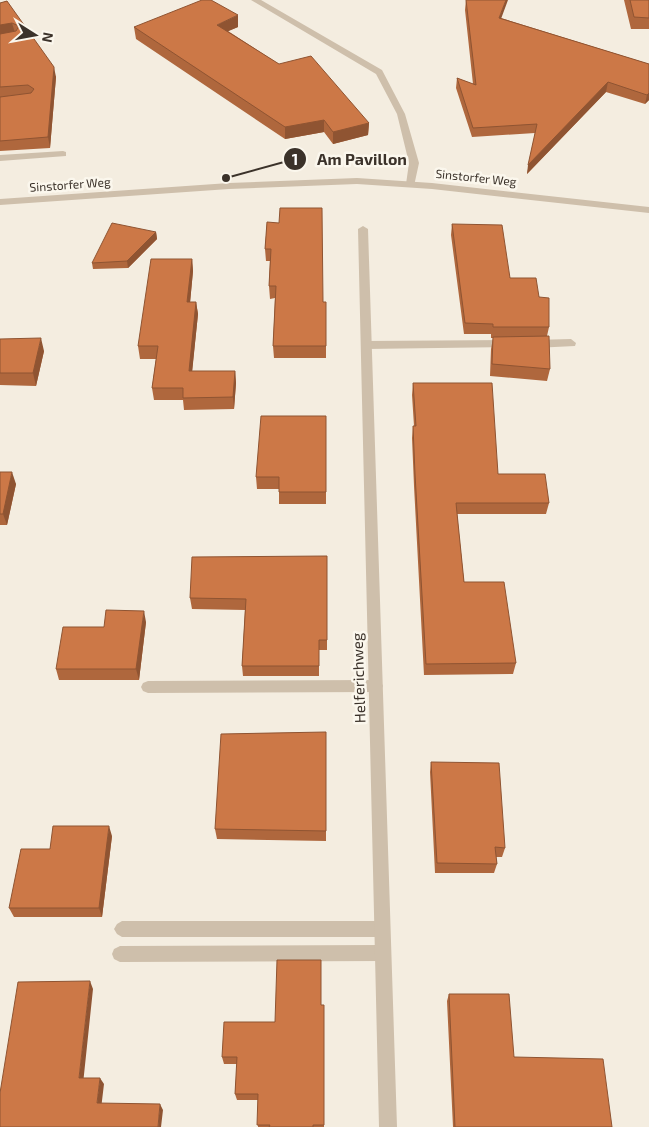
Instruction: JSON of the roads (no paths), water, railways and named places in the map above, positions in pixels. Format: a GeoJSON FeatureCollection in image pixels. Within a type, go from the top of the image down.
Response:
{"type":"FeatureCollection","features":[{"type":"Feature","properties":{"kind":"street"},"geometry":{"type":"LineString","coordinates":[[255,0],[379,72],[401,114],[414,163],[411,184]]}},
{"type":"Feature","properties":{"kind":"street"},"geometry":{"type":"LineString","coordinates":[[0,158],[63,154]]}},
{"type":"Feature","properties":{"kind":"street","name":"Sinstorfer Weg"},"geometry":{"type":"LineString","coordinates":[[0,202],[316,181],[411,184],[649,210]]}},
{"type":"Feature","properties":{"kind":"street","name":"Helferichweg"},"geometry":{"type":"LineString","coordinates":[[363,229],[388,1127]]}},
{"type":"Feature","properties":{"kind":"street"},"geometry":{"type":"LineString","coordinates":[[366,345],[571,343]]}},
{"type":"Feature","properties":{"kind":"street"},"geometry":{"type":"LineString","coordinates":[[148,687],[376,686]]}},
{"type":"Feature","properties":{"kind":"street"},"geometry":{"type":"LineString","coordinates":[[122,929],[382,928]]}},
{"type":"Feature","properties":{"kind":"street"},"geometry":{"type":"LineString","coordinates":[[120,954],[383,953]]}},
{"type":"Feature","properties":{"kind":"place","name":"Am Pavillon"},"geometry":{"type":"Point","coordinates":[226,178]}}]}
